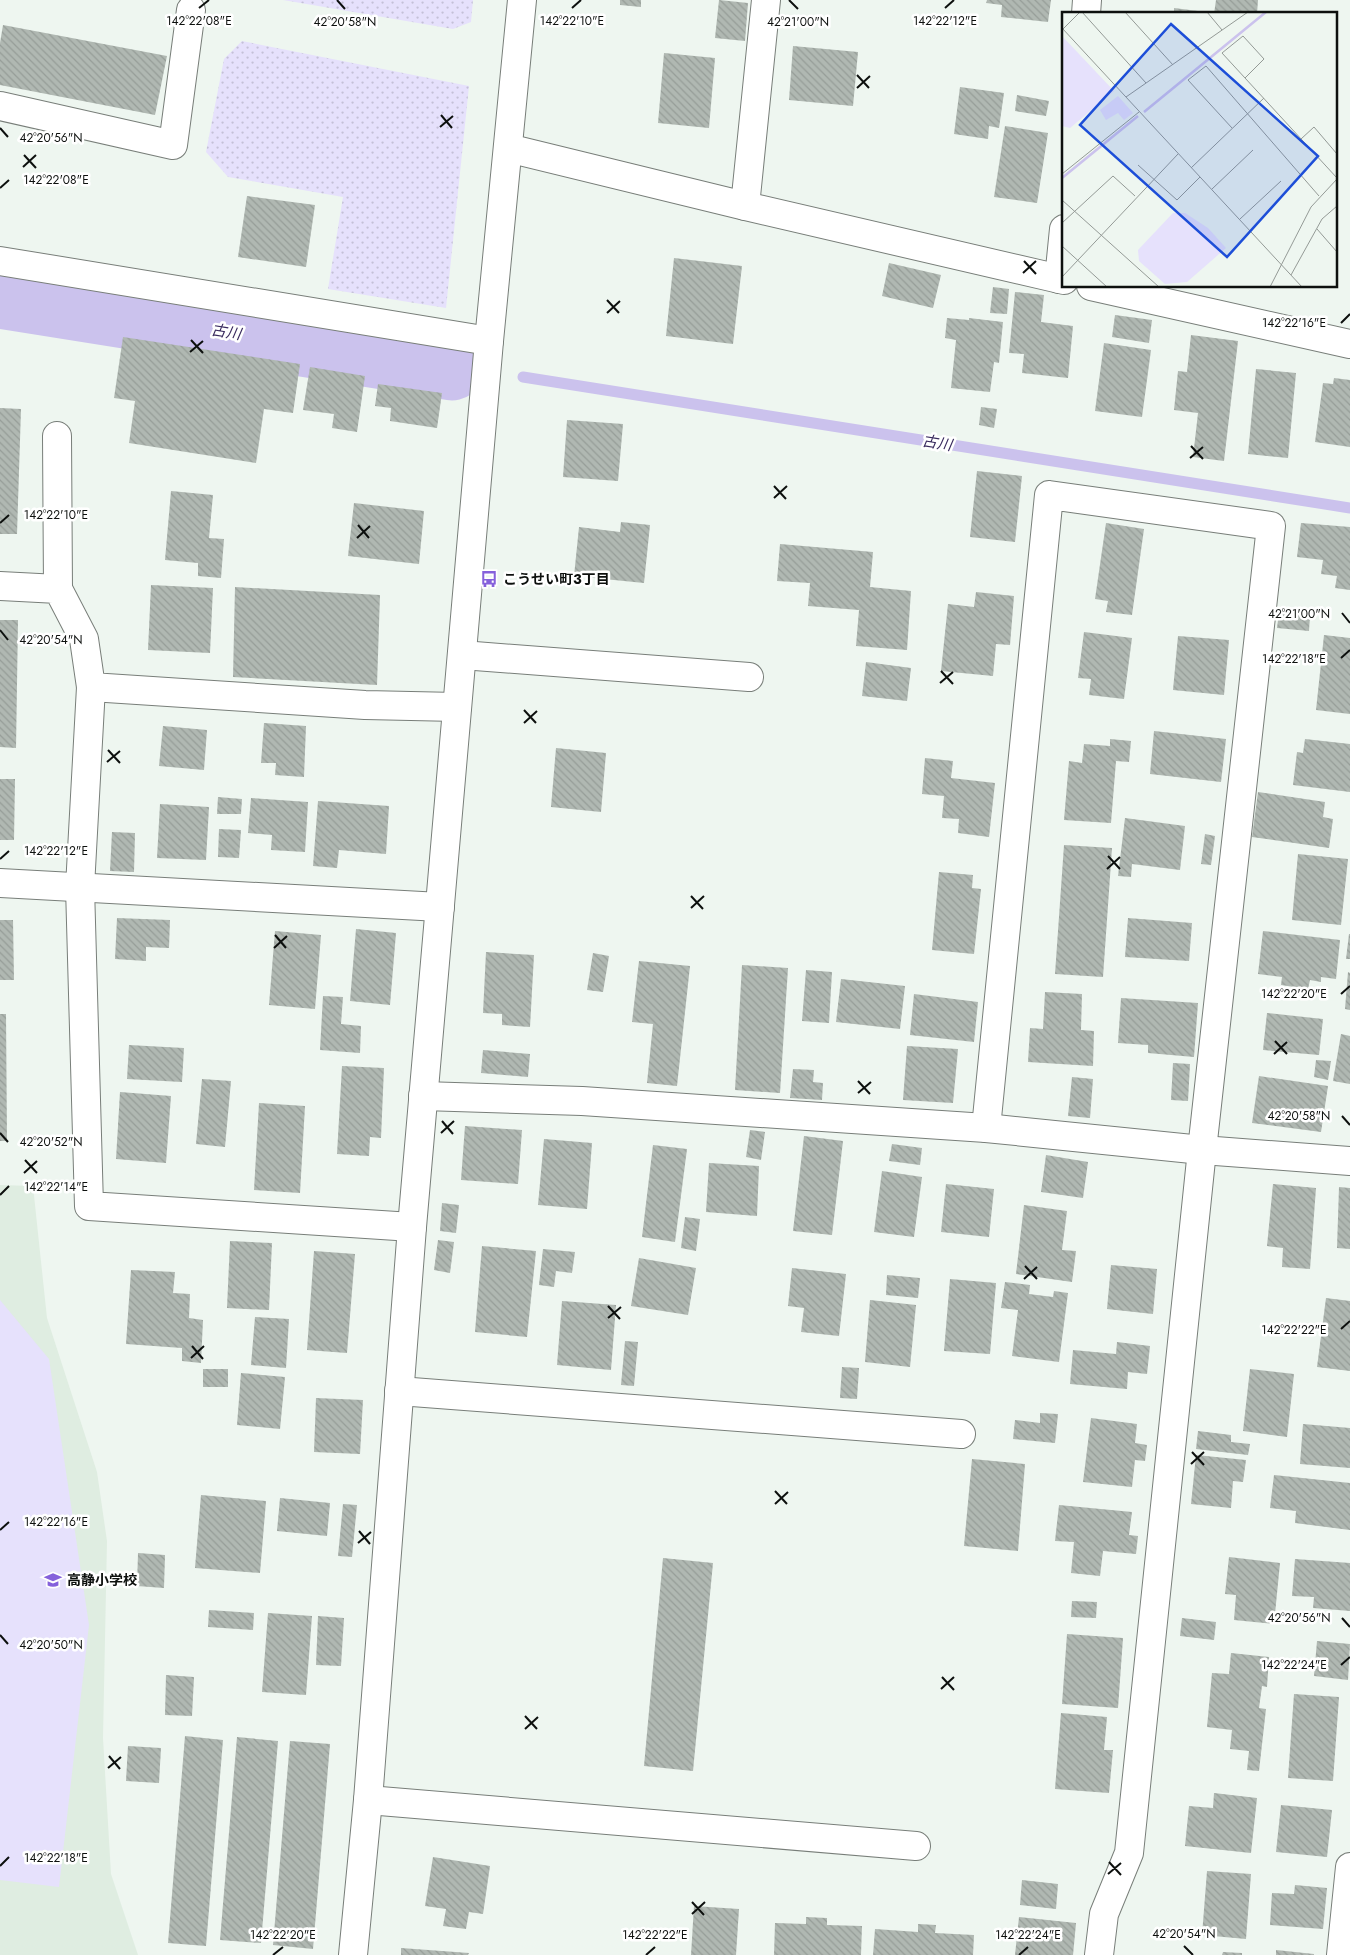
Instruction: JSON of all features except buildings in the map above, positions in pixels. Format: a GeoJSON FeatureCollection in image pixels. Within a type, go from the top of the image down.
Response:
{"type":"FeatureCollection","features":[{"type":"Feature","properties":{"kind":"street"},"geometry":{"type":"LineString","coordinates":[[353,1955],[368,1800],[423,1096],[489,340],[522,0]]}},
{"type":"Feature","properties":{"kind":"street"},"geometry":{"type":"LineString","coordinates":[[745,206],[766,0]]}},
{"type":"Feature","properties":{"kind":"street"},"geometry":{"type":"LineString","coordinates":[[0,106],[173,145],[191,10]]}},
{"type":"Feature","properties":{"kind":"street"},"geometry":{"type":"LineString","coordinates":[[508,148],[1061,280],[1062,263]]}},
{"type":"Feature","properties":{"kind":"street"},"geometry":{"type":"LineString","coordinates":[[0,261],[489,340]]}},
{"type":"Feature","properties":{"kind":"street"},"geometry":{"type":"LineString","coordinates":[[1100,288],[1350,344]]}},
{"type":"Feature","properties":{"kind":"street"},"geometry":{"type":"LineString","coordinates":[[57,436],[58,589],[84,639],[91,687],[80,887],[89,1206],[412,1227]]}},
{"type":"Feature","properties":{"kind":"street"},"geometry":{"type":"LineString","coordinates":[[986,1128],[1049,495],[1271,526],[1202,1150],[1130,1852],[1104,1914],[1099,1955]]}},
{"type":"Feature","properties":{"kind":"street"},"geometry":{"type":"LineString","coordinates":[[0,586],[58,589]]}},
{"type":"Feature","properties":{"kind":"street"},"geometry":{"type":"LineString","coordinates":[[462,655],[749,677]]}},
{"type":"Feature","properties":{"kind":"street"},"geometry":{"type":"LineString","coordinates":[[91,687],[365,704],[458,707]]}},
{"type":"Feature","properties":{"kind":"street"},"geometry":{"type":"LineString","coordinates":[[0,883],[440,908]]}},
{"type":"Feature","properties":{"kind":"street"},"geometry":{"type":"LineString","coordinates":[[423,1096],[582,1101],[986,1128],[1202,1150],[1350,1161]]}},
{"type":"Feature","properties":{"kind":"street"},"geometry":{"type":"LineString","coordinates":[[399,1391],[961,1434]]}},
{"type":"Feature","properties":{"kind":"street"},"geometry":{"type":"LineString","coordinates":[[368,1800],[916,1846]]}},
{"type":"Feature","properties":{"kind":"street"},"geometry":{"type":"LineString","coordinates":[[1342,1955],[1350,1867]]}},
{"type":"Feature","properties":{"kind":"shaded area"},"geometry":{"type":"Polygon","coordinates":[[[283,0],[473,0],[471,22],[453,29],[283,0]]]}},
{"type":"Feature","properties":{"kind":"shaded area"},"geometry":{"type":"Polygon","coordinates":[[[242,41],[469,86],[446,308],[328,289],[343,197],[228,177],[206,152],[224,59],[242,41]]]}},
{"type":"Feature","properties":{"kind":"shaded area","name":"高静小学校"},"geometry":{"type":"Polygon","coordinates":[[[0,1185],[33,1186],[47,1318],[97,1472],[107,1541],[103,1738],[111,1874],[138,1955],[0,1955],[0,1185]]]}},
{"type":"Feature","properties":{"kind":"shaded area"},"geometry":{"type":"Polygon","coordinates":[[[0,1300],[49,1359],[89,1625],[59,1887],[0,1880],[0,1300]]]}},
{"type":"Feature","properties":{"kind":"waterway","name":"古川"},"geometry":{"type":"LineString","coordinates":[[0,296],[452,368]]}},
{"type":"Feature","properties":{"kind":"waterway","name":"古川"},"geometry":{"type":"LineString","coordinates":[[523,377],[1350,508]]}},
{"type":"Feature","properties":{"kind":"place","name":"こうせい町3丁目"},"geometry":{"type":"Point","coordinates":[489,579]}},
{"type":"Feature","properties":{"kind":"place","name":"高静小学校"},"geometry":{"type":"Point","coordinates":[53,1580]}}]}
